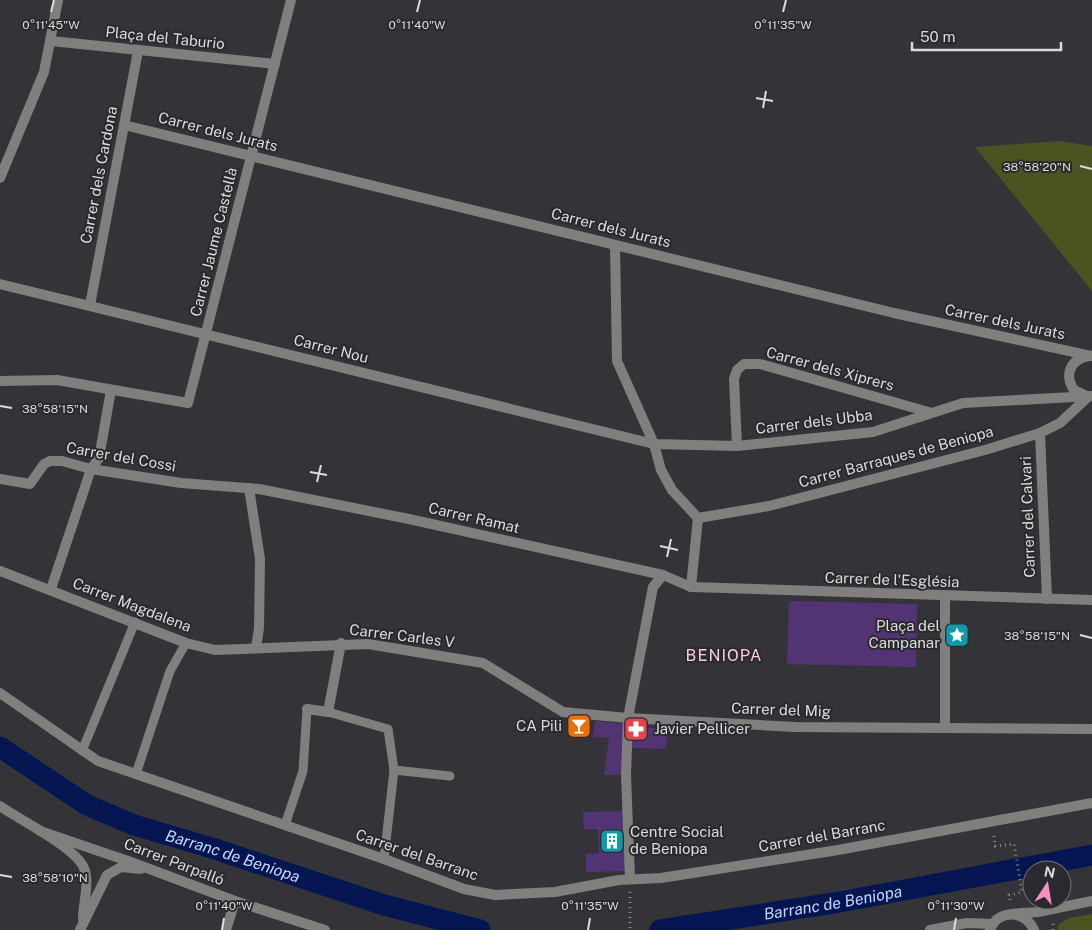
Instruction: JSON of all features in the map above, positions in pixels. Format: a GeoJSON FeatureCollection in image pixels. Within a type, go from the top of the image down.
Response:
{"type":"FeatureCollection","features":[{"type":"Feature","properties":{"kind":"street"},"geometry":{"type":"LineString","coordinates":[[0,178],[44,72],[58,0]]}},
{"type":"Feature","properties":{"kind":"street","name":"Carrer Jaume Castellà"},"geometry":{"type":"LineString","coordinates":[[111,390],[188,403],[291,0]]}},
{"type":"Feature","properties":{"kind":"street","name":"Plaça del Taburio"},"geometry":{"type":"LineString","coordinates":[[51,41],[275,64]]}},
{"type":"Feature","properties":{"kind":"street","name":"Carrer dels Cardona"},"geometry":{"type":"LineString","coordinates":[[90,305],[138,51]]}},
{"type":"Feature","properties":{"kind":"street","name":"Carrer dels Jurats"},"geometry":{"type":"LineString","coordinates":[[124,125],[894,313],[1092,356]]}},
{"type":"Feature","properties":{"kind":"street"},"geometry":{"type":"LineString","coordinates":[[615,244],[617,361],[654,444],[661,470],[672,490],[698,518],[691,587]]}},
{"type":"Feature","properties":{"kind":"street","name":"Carrer Nou"},"geometry":{"type":"LineString","coordinates":[[0,284],[654,444]]}},
{"type":"Feature","properties":{"kind":"street"},"geometry":{"type":"LineString","coordinates":[[1091,396],[1074,390],[1070,384],[1069,371],[1076,360],[1092,356]]}},
{"type":"Feature","properties":{"kind":"street","name":"Carrer dels Xiprers"},"geometry":{"type":"LineString","coordinates":[[738,446],[734,379],[737,370],[744,364],[760,364],[932,413]]}},
{"type":"Feature","properties":{"kind":"street"},"geometry":{"type":"LineString","coordinates":[[0,382],[57,380],[111,390],[99,458],[90,469],[51,590]]}},
{"type":"Feature","properties":{"kind":"street","name":"Carrer dels Ubba"},"geometry":{"type":"LineString","coordinates":[[654,444],[738,446],[873,432],[963,403],[1091,396]]}},
{"type":"Feature","properties":{"kind":"street","name":"Carrer Barraques de Beniopa"},"geometry":{"type":"LineString","coordinates":[[698,518],[778,504],[985,450],[1040,433],[1060,423],[1091,396]]}},
{"type":"Feature","properties":{"kind":"street","name":"Carrer del Calvari"},"geometry":{"type":"LineString","coordinates":[[1040,433],[1047,599]]}},
{"type":"Feature","properties":{"kind":"street","name":"Carrer del Cossi"},"geometry":{"type":"LineString","coordinates":[[0,479],[30,484],[44,464],[50,461],[62,461],[90,469],[181,483],[249,488]]}},
{"type":"Feature","properties":{"kind":"street"},"geometry":{"type":"LineString","coordinates":[[249,488],[260,559],[259,628],[256,648]]}},
{"type":"Feature","properties":{"kind":"street","name":"Carrer Ramat"},"geometry":{"type":"LineString","coordinates":[[249,488],[409,518],[663,576],[691,587]]}},
{"type":"Feature","properties":{"kind":"street","name":"Carrer Magdalena"},"geometry":{"type":"LineString","coordinates":[[0,571],[186,643],[214,650],[256,648]]}},
{"type":"Feature","properties":{"kind":"street"},"geometry":{"type":"LineString","coordinates":[[630,879],[626,775],[628,718],[653,587],[663,576]]}},
{"type":"Feature","properties":{"kind":"street","name":"Carrer de l'Església"},"geometry":{"type":"LineString","coordinates":[[691,587],[945,597],[1092,600]]}},
{"type":"Feature","properties":{"kind":"street"},"geometry":{"type":"LineString","coordinates":[[945,597],[945,727]]}},
{"type":"Feature","properties":{"kind":"street"},"geometry":{"type":"LineString","coordinates":[[307,708],[328,712],[341,643]]}},
{"type":"Feature","properties":{"kind":"street","name":"Carrer Carles V"},"geometry":{"type":"LineString","coordinates":[[256,648],[341,643],[368,644],[483,663]]}},
{"type":"Feature","properties":{"kind":"street","name":"Carrer del Mig"},"geometry":{"type":"LineString","coordinates":[[483,663],[563,712],[628,718],[795,727],[1092,729]]}},
{"type":"Feature","properties":{"kind":"street","name":"Carrer del Barranc"},"geometry":{"type":"LineString","coordinates":[[0,693],[98,761],[384,859],[464,889],[495,894],[555,892],[630,879],[661,878],[838,850],[1092,803]]}},
{"type":"Feature","properties":{"kind":"street","name":"Carrer Parpalló"},"geometry":{"type":"LineString","coordinates":[[0,806],[65,847],[84,868],[86,882],[83,919]]}},
{"type":"Feature","properties":{"kind":"street","name":"Carrer Parpalló"},"geometry":{"type":"LineString","coordinates":[[40,831],[111,854],[235,901],[325,930]]}},
{"type":"Feature","properties":{"kind":"street"},"geometry":{"type":"LineString","coordinates":[[80,930],[83,919],[107,875],[121,867],[147,869]]}},
{"type":"Feature","properties":{"kind":"street"},"geometry":{"type":"LineString","coordinates":[[226,930],[235,901]]}},
{"type":"Feature","properties":{"kind":"street"},"geometry":{"type":"LineString","coordinates":[[930,930],[967,923],[991,927],[1000,917],[1011,914],[1038,912],[1092,901]]}},
{"type":"Feature","properties":{"kind":"street"},"geometry":{"type":"LineString","coordinates":[[1011,914],[1026,918],[1034,930]]}},
{"type":"Feature","properties":{"kind":"lane"},"geometry":{"type":"LineString","coordinates":[[82,751],[135,622]]}},
{"type":"Feature","properties":{"kind":"lane"},"geometry":{"type":"LineString","coordinates":[[136,774],[170,671],[186,643]]}},
{"type":"Feature","properties":{"kind":"lane"},"geometry":{"type":"LineString","coordinates":[[285,825],[303,771],[307,708]]}},
{"type":"Feature","properties":{"kind":"lane"},"geometry":{"type":"LineString","coordinates":[[328,712],[388,730],[394,770],[384,859]]}},
{"type":"Feature","properties":{"kind":"lane"},"geometry":{"type":"LineString","coordinates":[[394,770],[450,776]]}},
{"type":"Feature","properties":{"kind":"path"},"geometry":{"type":"LineString","coordinates":[[996,846],[1014,844],[1022,892],[1010,895]]}},
{"type":"Feature","properties":{"kind":"path"},"geometry":{"type":"LineString","coordinates":[[630,892],[630,930]]}},
{"type":"Feature","properties":{"kind":"green space"},"geometry":{"type":"Polygon","coordinates":[[[1059,141],[1092,146],[1092,291],[975,147],[1059,141]]]}},
{"type":"Feature","properties":{"kind":"green space"},"geometry":{"type":"Polygon","coordinates":[[[1092,914],[1092,930],[1058,930],[1058,925],[1069,918],[1092,914]]]}},
{"type":"Feature","properties":{"kind":"building"},"geometry":{"type":"Polygon","coordinates":[[[789,601],[917,604],[916,667],[787,664],[789,601]]]}},
{"type":"Feature","properties":{"kind":"building"},"geometry":{"type":"Polygon","coordinates":[[[595,721],[624,724],[624,775],[604,775],[609,738],[593,737],[595,721]]]}},
{"type":"Feature","properties":{"kind":"building"},"geometry":{"type":"Polygon","coordinates":[[[633,727],[668,729],[666,749],[631,748],[633,727]]]}},
{"type":"Feature","properties":{"kind":"building","name":"Centre Social de Beniopa"},"geometry":{"type":"Polygon","coordinates":[[[625,811],[627,871],[586,872],[586,854],[599,853],[598,829],[584,829],[583,812],[625,811]]]}},
{"type":"Feature","properties":{"kind":"waterway","name":"Barranc de Beniopa"},"geometry":{"type":"LineString","coordinates":[[0,747],[87,805],[134,825],[212,848],[384,905],[480,930]]}},
{"type":"Feature","properties":{"kind":"waterway","name":"Barranc de Beniopa"},"geometry":{"type":"LineString","coordinates":[[660,930],[840,902],[1092,855]]}},
{"type":"Feature","properties":{"kind":"place","name":"Plaça del Campanar"},"geometry":{"type":"Point","coordinates":[957,635]}},
{"type":"Feature","properties":{"kind":"place","name":"CA Pili"},"geometry":{"type":"Point","coordinates":[579,726]}},
{"type":"Feature","properties":{"kind":"place","name":"Javier Pellicer"},"geometry":{"type":"Point","coordinates":[636,729]}},
{"type":"Feature","properties":{"kind":"place","name":"Centre Social de Beniopa"},"geometry":{"type":"Point","coordinates":[612,841]}},
{"type":"Feature","properties":{"kind":"district","name":"BENIOPA"},"geometry":{"type":"Point","coordinates":[724,655]}}]}
